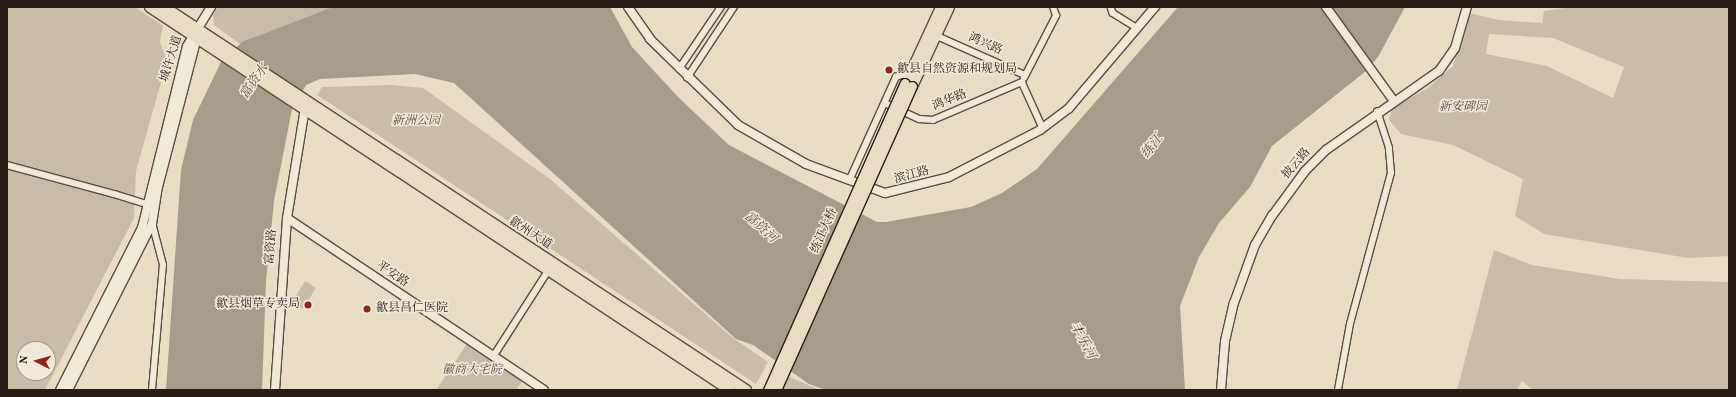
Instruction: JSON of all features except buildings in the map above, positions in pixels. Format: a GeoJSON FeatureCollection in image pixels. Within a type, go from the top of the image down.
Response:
{"type":"FeatureCollection","features":[{"type":"Feature","properties":{"kind":"highway"},"geometry":{"type":"LineString","coordinates":[[150,7],[224,51],[302,103]]}},
{"type":"Feature","properties":{"kind":"highway"},"geometry":{"type":"LineString","coordinates":[[164,7],[196,34]]}},
{"type":"Feature","properties":{"kind":"highway","name":"歙州大道"},"geometry":{"type":"LineString","coordinates":[[302,103],[548,271],[730,390]]}},
{"type":"Feature","properties":{"kind":"highway","name":"歙州大道"},"geometry":{"type":"LineString","coordinates":[[302,103],[746,390]]}},
{"type":"Feature","properties":{"kind":"main road"},"geometry":{"type":"LineString","coordinates":[[908,84],[909,73],[940,7]]}},
{"type":"Feature","properties":{"kind":"main road"},"geometry":{"type":"LineString","coordinates":[[908,84],[936,35],[949,7]]}},
{"type":"Feature","properties":{"kind":"main road","name":"练江大桥"},"geometry":{"type":"LineString","coordinates":[[768,390],[908,84]]}},
{"type":"Feature","properties":{"kind":"main road","name":"练江大桥"},"geometry":{"type":"LineString","coordinates":[[776,390],[908,84]]}},
{"type":"Feature","properties":{"kind":"street"},"geometry":{"type":"LineString","coordinates":[[196,34],[211,7]]}},
{"type":"Feature","properties":{"kind":"street","name":"滨江路"},"geometry":{"type":"LineString","coordinates":[[628,7],[650,39],[725,115],[763,142],[806,164],[850,179],[879,192],[921,187],[962,171],[1043,128],[1069,108],[1155,7]]}},
{"type":"Feature","properties":{"kind":"street"},"geometry":{"type":"LineString","coordinates":[[679,69],[721,7]]}},
{"type":"Feature","properties":{"kind":"street"},"geometry":{"type":"LineString","coordinates":[[687,78],[734,7]]}},
{"type":"Feature","properties":{"kind":"street"},"geometry":{"type":"LineString","coordinates":[[1043,128],[1022,82],[1056,16],[1053,7]]}},
{"type":"Feature","properties":{"kind":"street"},"geometry":{"type":"LineString","coordinates":[[1111,7],[1113,13],[1137,28]]}},
{"type":"Feature","properties":{"kind":"street"},"geometry":{"type":"LineString","coordinates":[[1326,7],[1391,97]]}},
{"type":"Feature","properties":{"kind":"street","name":"披云路"},"geometry":{"type":"LineString","coordinates":[[1221,390],[1226,341],[1234,303],[1263,231],[1315,160],[1377,112],[1391,97],[1426,82],[1445,64],[1457,42],[1467,7]]}},
{"type":"Feature","properties":{"kind":"street","name":"城许大道"},"geometry":{"type":"LineString","coordinates":[[60,390],[130,255],[142,228],[146,204],[196,34]]}},
{"type":"Feature","properties":{"kind":"street","name":"城许大道"},"geometry":{"type":"LineString","coordinates":[[68,390],[152,224],[158,188],[196,34]]}},
{"type":"Feature","properties":{"kind":"street","name":"鸿兴路"},"geometry":{"type":"LineString","coordinates":[[936,35],[1025,75]]}},
{"type":"Feature","properties":{"kind":"street"},"geometry":{"type":"LineString","coordinates":[[850,179],[896,76],[909,73]]}},
{"type":"Feature","properties":{"kind":"street","name":"鸿华路"},"geometry":{"type":"LineString","coordinates":[[884,103],[920,118],[933,120],[1022,82]]}},
{"type":"Feature","properties":{"kind":"street","name":"富资路"},"geometry":{"type":"LineString","coordinates":[[275,390],[287,218],[302,103]]}},
{"type":"Feature","properties":{"kind":"street"},"geometry":{"type":"LineString","coordinates":[[1338,390],[1350,324],[1391,173],[1389,148],[1377,112]]}},
{"type":"Feature","properties":{"kind":"street"},"geometry":{"type":"LineString","coordinates":[[7,165],[146,204],[163,265],[152,390]]}},
{"type":"Feature","properties":{"kind":"street","name":"平安路"},"geometry":{"type":"LineString","coordinates":[[287,218],[544,390]]}},
{"type":"Feature","properties":{"kind":"street"},"geometry":{"type":"LineString","coordinates":[[493,357],[548,271]]}},
{"type":"Feature","properties":{"kind":"green space"},"geometry":{"type":"Polygon","coordinates":[[[7,7],[135,7],[163,26],[160,42],[167,61],[136,171],[134,218],[56,369],[56,341],[16,341],[16,381],[50,381],[45,390],[7,390],[7,7]]]}},
{"type":"Feature","properties":{"kind":"green space"},"geometry":{"type":"Polygon","coordinates":[[[218,7],[334,7],[240,44],[214,25],[213,15],[218,7]]]}},
{"type":"Feature","properties":{"kind":"green space","name":"新安碑园"},"geometry":{"type":"Polygon","coordinates":[[[1572,7],[1729,7],[1729,256],[1688,258],[1544,234],[1515,216],[1523,179],[1453,145],[1401,134],[1389,120],[1392,108],[1428,88],[1453,66],[1469,13],[1499,20],[1542,23],[1544,11],[1572,7]],[[1489,34],[1486,54],[1547,66],[1613,98],[1624,67],[1553,38],[1489,34]]]}},
{"type":"Feature","properties":{"kind":"green space","name":"新洲公园"},"geometry":{"type":"Polygon","coordinates":[[[392,85],[423,88],[550,179],[733,338],[768,362],[756,384],[317,95],[322,87],[392,85]]]}},
{"type":"Feature","properties":{"kind":"green space"},"geometry":{"type":"Polygon","coordinates":[[[1494,250],[1532,265],[1620,279],[1729,282],[1729,390],[1533,390],[1522,381],[1517,390],[1457,390],[1494,250]]]}},
{"type":"Feature","properties":{"kind":"green space"},"geometry":{"type":"Polygon","coordinates":[[[305,281],[316,288],[303,309],[292,302],[305,281]]]}},
{"type":"Feature","properties":{"kind":"green space","name":"徽商大宅院"},"geometry":{"type":"Polygon","coordinates":[[[467,344],[520,378],[522,382],[516,390],[436,390],[467,344]]]}},
{"type":"Feature","properties":{"kind":"green space"},"geometry":{"type":"Polygon","coordinates":[[[787,376],[820,390],[783,390],[787,376]]]}},
{"type":"Feature","properties":{"kind":"water"},"geometry":{"type":"Polygon","coordinates":[[[333,7],[610,7],[632,47],[679,98],[729,145],[877,222],[886,222],[971,207],[1002,193],[1037,169],[1178,7],[1405,7],[1378,57],[1366,71],[1272,146],[1250,187],[1219,223],[1199,257],[1180,306],[1185,390],[826,390],[809,384],[753,345],[736,339],[454,83],[415,74],[320,79],[306,85],[292,109],[274,201],[266,281],[262,390],[166,390],[181,170],[193,120],[221,62],[242,42],[333,7]]]}},
{"type":"Feature","properties":{"kind":"place","name":"歙县自然资源和规划局"},"geometry":{"type":"Point","coordinates":[889,70]}},
{"type":"Feature","properties":{"kind":"place","name":"歙县烟草专卖局"},"geometry":{"type":"Point","coordinates":[308,305]}},
{"type":"Feature","properties":{"kind":"place","name":"歙县昌仁医院"},"geometry":{"type":"Point","coordinates":[367,309]}},
{"type":"Feature","properties":{"kind":"water label","name":"富资水"},"geometry":{"type":"Point","coordinates":[255,82]}},
{"type":"Feature","properties":{"kind":"water label","name":"练江"},"geometry":{"type":"Point","coordinates":[1153,147]}},
{"type":"Feature","properties":{"kind":"water label","name":"富资河"},"geometry":{"type":"Point","coordinates":[760,228]}},
{"type":"Feature","properties":{"kind":"water label","name":"丰乐河"},"geometry":{"type":"Point","coordinates":[1082,341]}}]}
